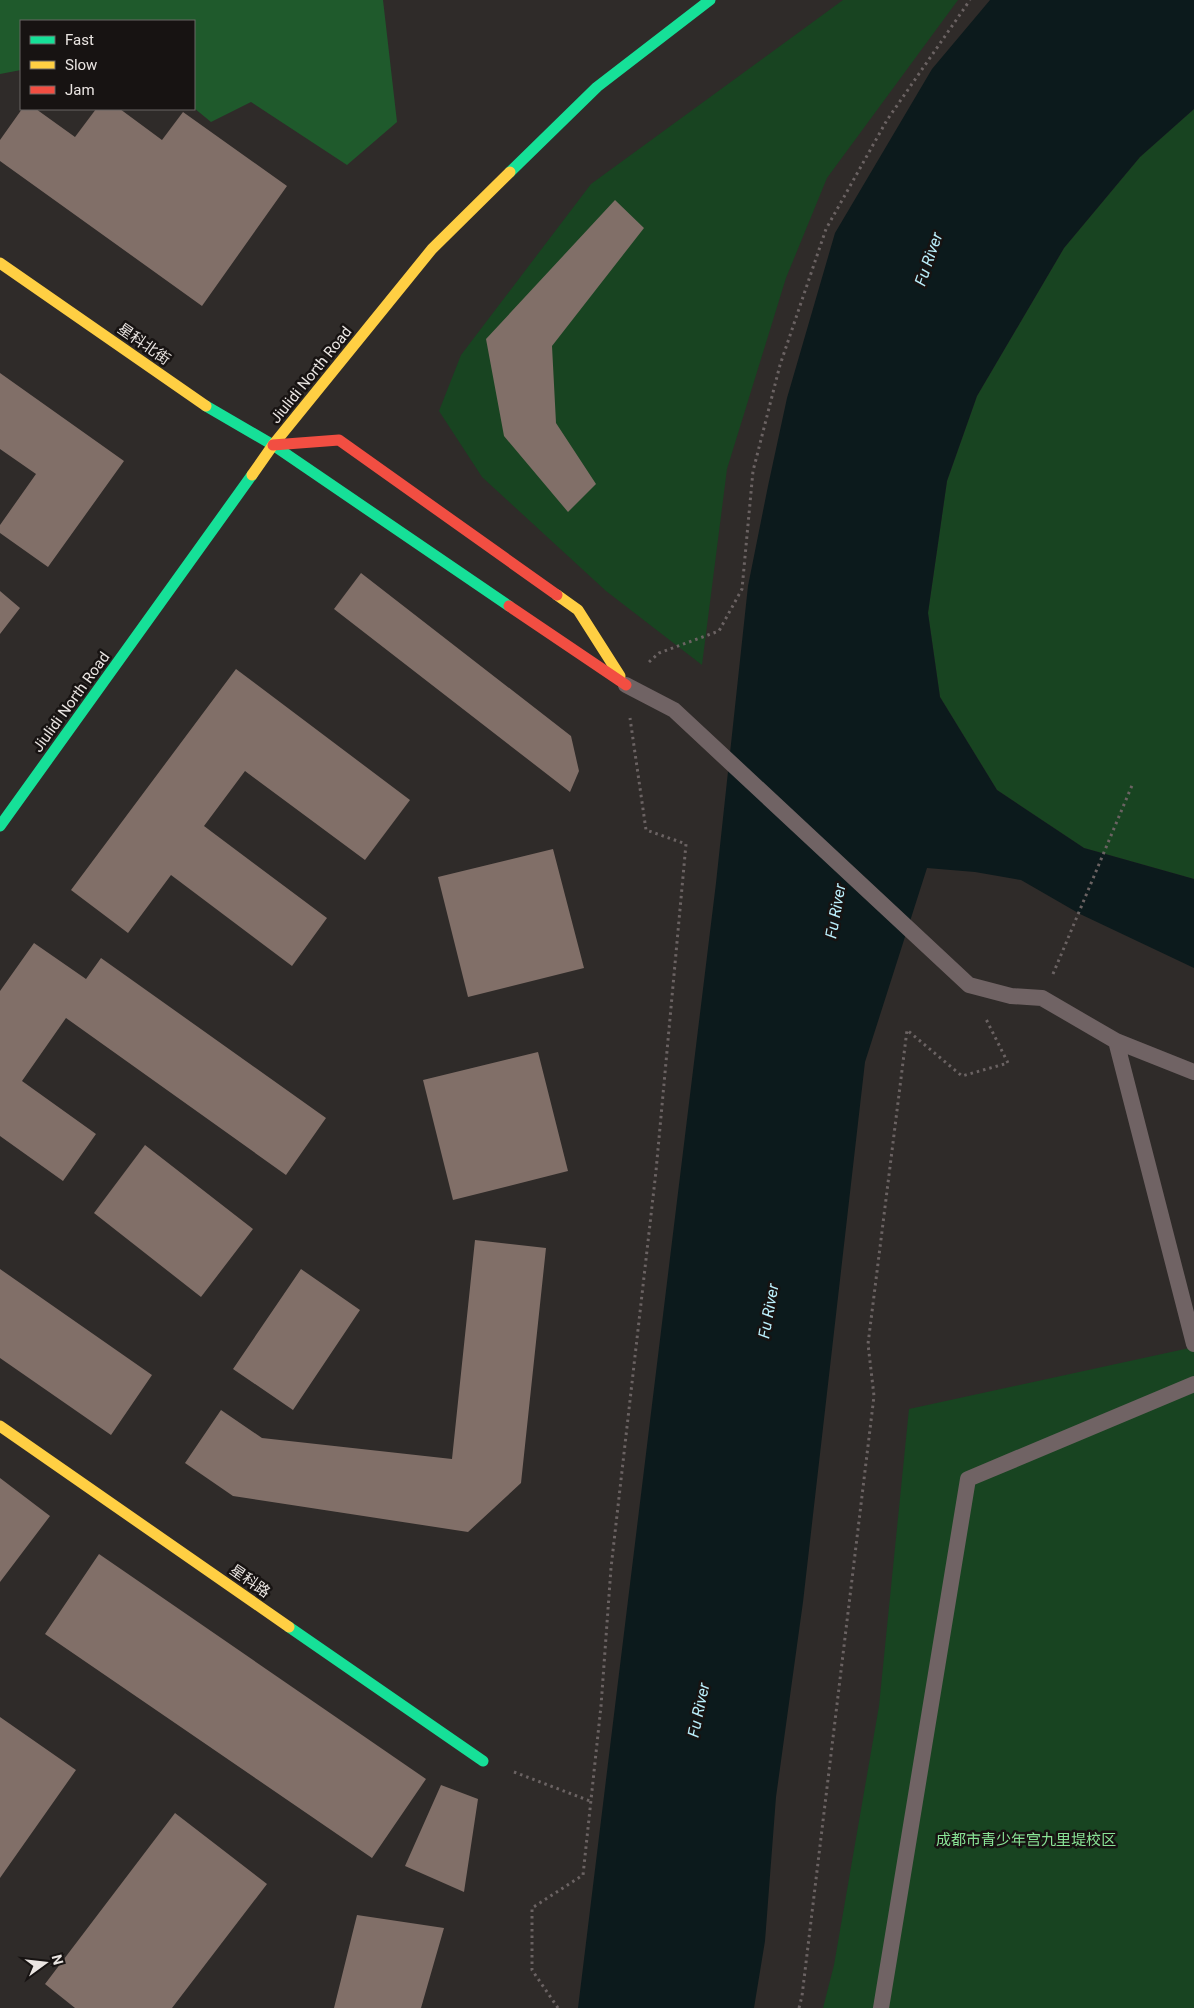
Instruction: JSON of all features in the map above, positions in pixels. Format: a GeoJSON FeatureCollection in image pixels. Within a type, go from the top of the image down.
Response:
{"type":"FeatureCollection","features":[{"type":"Feature","properties":{"kind":"street","name":"Jiulidi North Road"},"geometry":{"type":"LineString","coordinates":[[0,826],[273,445],[432,248],[597,87],[710,0]]}},
{"type":"Feature","properties":{"kind":"street","name":"星科北街"},"geometry":{"type":"LineString","coordinates":[[0,262],[223,418],[273,445],[626,685]]}},
{"type":"Feature","properties":{"kind":"street"},"geometry":{"type":"LineString","coordinates":[[273,445],[339,440],[578,610],[626,685]]}},
{"type":"Feature","properties":{"kind":"street","name":"星科路"},"geometry":{"type":"LineString","coordinates":[[0,1426],[483,1761]]}},
{"type":"Feature","properties":{"kind":"lane"},"geometry":{"type":"LineString","coordinates":[[626,685],[674,710],[969,985],[1011,996],[1042,998],[1116,1041],[1194,1072]]}},
{"type":"Feature","properties":{"kind":"lane"},"geometry":{"type":"LineString","coordinates":[[1116,1041],[1194,1344]]}},
{"type":"Feature","properties":{"kind":"lane"},"geometry":{"type":"LineString","coordinates":[[881,2008],[968,1479],[1194,1384]]}},
{"type":"Feature","properties":{"kind":"path"},"geometry":{"type":"LineString","coordinates":[[558,2008],[532,1970],[532,1908],[583,1875],[601,1706],[612,1558],[656,1171],[686,844],[646,830],[626,685],[659,653],[719,631],[742,589],[753,472],[780,365],[826,228],[887,120],[970,0]]}},
{"type":"Feature","properties":{"kind":"path"},"geometry":{"type":"LineString","coordinates":[[1042,998],[1133,783]]}},
{"type":"Feature","properties":{"kind":"path"},"geometry":{"type":"LineString","coordinates":[[799,2008],[804,1986],[874,1396],[868,1344],[907,1030],[962,1076],[1008,1063],[969,985]]}},
{"type":"Feature","properties":{"kind":"path"},"geometry":{"type":"LineString","coordinates":[[483,1761],[590,1801]]}},
{"type":"Feature","properties":{"kind":"green space"},"geometry":{"type":"Polygon","coordinates":[[[0,0],[383,0],[397,122],[347,165],[251,102],[211,122],[195,109],[195,20],[20,20],[20,70],[0,74],[0,0]]]}},
{"type":"Feature","properties":{"kind":"green space"},"geometry":{"type":"Polygon","coordinates":[[[843,0],[958,0],[827,178],[786,278],[727,469],[702,665],[606,591],[482,477],[439,411],[461,355],[591,184],[843,0]]]}},
{"type":"Feature","properties":{"kind":"green space"},"geometry":{"type":"Polygon","coordinates":[[[1194,109],[1194,879],[1084,848],[997,790],[940,697],[928,613],[947,481],[977,396],[1064,248],[1140,157],[1194,109]]]}},
{"type":"Feature","properties":{"kind":"green space","name":"成都市青少年宫九里堤校区"},"geometry":{"type":"Polygon","coordinates":[[[1194,1347],[1194,2008],[823,2008],[834,1965],[879,1706],[909,1409],[1194,1347]]]}},
{"type":"Feature","properties":{"kind":"water","name":"Fu River"},"geometry":{"type":"Polygon","coordinates":[[[990,0],[1194,0],[1194,109],[1140,157],[1064,248],[977,396],[947,481],[928,613],[940,697],[997,790],[1084,848],[1194,879],[1194,968],[1080,914],[1021,880],[975,872],[927,868],[865,1062],[803,1602],[776,1797],[765,1941],[754,2008],[578,2008],[716,883],[748,586],[768,486],[787,398],[835,233],[932,69],[990,0]]]}},
{"type":"Feature","properties":{"kind":"building"},"geometry":{"type":"Polygon","coordinates":[[[21,110],[37,110],[75,137],[95,110],[121,110],[162,140],[183,112],[287,186],[202,306],[0,161],[0,140],[21,110]]]}},
{"type":"Feature","properties":{"kind":"building"},"geometry":{"type":"Polygon","coordinates":[[[615,200],[644,228],[552,346],[556,423],[596,484],[568,512],[504,436],[486,339],[615,200]]]}},
{"type":"Feature","properties":{"kind":"building"},"geometry":{"type":"Polygon","coordinates":[[[0,373],[124,461],[48,567],[0,533],[0,525],[36,474],[0,449],[0,373]]]}},
{"type":"Feature","properties":{"kind":"building"},"geometry":{"type":"Polygon","coordinates":[[[361,573],[571,736],[579,771],[570,792],[334,609],[361,573]]]}},
{"type":"Feature","properties":{"kind":"building"},"geometry":{"type":"Polygon","coordinates":[[[0,591],[20,608],[0,634],[0,591]]]}},
{"type":"Feature","properties":{"kind":"building"},"geometry":{"type":"Polygon","coordinates":[[[236,669],[410,800],[365,860],[245,771],[204,826],[327,918],[292,966],[171,875],[128,933],[71,890],[236,669]]]}},
{"type":"Feature","properties":{"kind":"building"},"geometry":{"type":"Polygon","coordinates":[[[553,849],[584,968],[468,997],[438,877],[553,849]]]}},
{"type":"Feature","properties":{"kind":"building"},"geometry":{"type":"Polygon","coordinates":[[[34,943],[86,979],[101,958],[326,1118],[286,1175],[66,1018],[22,1081],[96,1134],[63,1181],[0,1136],[0,991],[34,943]]]}},
{"type":"Feature","properties":{"kind":"building"},"geometry":{"type":"Polygon","coordinates":[[[538,1052],[568,1171],[453,1200],[423,1080],[538,1052]]]}},
{"type":"Feature","properties":{"kind":"building"},"geometry":{"type":"Polygon","coordinates":[[[145,1145],[253,1229],[201,1297],[94,1213],[145,1145]]]}},
{"type":"Feature","properties":{"kind":"building"},"geometry":{"type":"Polygon","coordinates":[[[475,1240],[546,1248],[521,1483],[468,1532],[233,1496],[185,1463],[221,1410],[262,1438],[452,1459],[475,1240]]]}},
{"type":"Feature","properties":{"kind":"building"},"geometry":{"type":"Polygon","coordinates":[[[0,1269],[152,1375],[111,1435],[0,1358],[0,1269]]]}},
{"type":"Feature","properties":{"kind":"building"},"geometry":{"type":"Polygon","coordinates":[[[301,1269],[360,1310],[293,1410],[233,1369],[301,1269]]]}},
{"type":"Feature","properties":{"kind":"building"},"geometry":{"type":"Polygon","coordinates":[[[0,1478],[50,1516],[0,1582],[0,1478]]]}},
{"type":"Feature","properties":{"kind":"building"},"geometry":{"type":"Polygon","coordinates":[[[99,1554],[426,1779],[372,1858],[45,1634],[99,1554]]]}},
{"type":"Feature","properties":{"kind":"building"},"geometry":{"type":"Polygon","coordinates":[[[0,1717],[76,1770],[0,1878],[0,1717]]]}},
{"type":"Feature","properties":{"kind":"building"},"geometry":{"type":"Polygon","coordinates":[[[441,1785],[478,1799],[464,1892],[405,1866],[441,1785]]]}},
{"type":"Feature","properties":{"kind":"building"},"geometry":{"type":"Polygon","coordinates":[[[175,1813],[267,1884],[172,2008],[75,2008],[45,1984],[175,1813]]]}},
{"type":"Feature","properties":{"kind":"building"},"geometry":{"type":"Polygon","coordinates":[[[357,1915],[444,1928],[421,2008],[334,2008],[357,1915]]]}},
{"type":"Feature","properties":{"kind":"traffic: fast"},"geometry":{"type":"LineString","coordinates":[[510,172],[597,87],[710,0]]}},
{"type":"Feature","properties":{"kind":"traffic: fast"},"geometry":{"type":"LineString","coordinates":[[206,406],[273,445],[509,606]]}},
{"type":"Feature","properties":{"kind":"traffic: fast"},"geometry":{"type":"LineString","coordinates":[[0,826],[252,475]]}},
{"type":"Feature","properties":{"kind":"traffic: fast"},"geometry":{"type":"LineString","coordinates":[[289,1627],[483,1761]]}},
{"type":"Feature","properties":{"kind":"traffic: slow"},"geometry":{"type":"LineString","coordinates":[[252,475],[273,445],[432,249],[510,172]]}},
{"type":"Feature","properties":{"kind":"traffic: slow"},"geometry":{"type":"LineString","coordinates":[[0,263],[206,406]]}},
{"type":"Feature","properties":{"kind":"traffic: slow"},"geometry":{"type":"LineString","coordinates":[[557,595],[578,610],[620,676]]}},
{"type":"Feature","properties":{"kind":"traffic: slow"},"geometry":{"type":"LineString","coordinates":[[0,1426],[289,1627]]}},
{"type":"Feature","properties":{"kind":"traffic: jam"},"geometry":{"type":"LineString","coordinates":[[273,445],[339,440],[557,595]]}},
{"type":"Feature","properties":{"kind":"traffic: jam"},"geometry":{"type":"LineString","coordinates":[[509,606],[626,685]]}}]}
